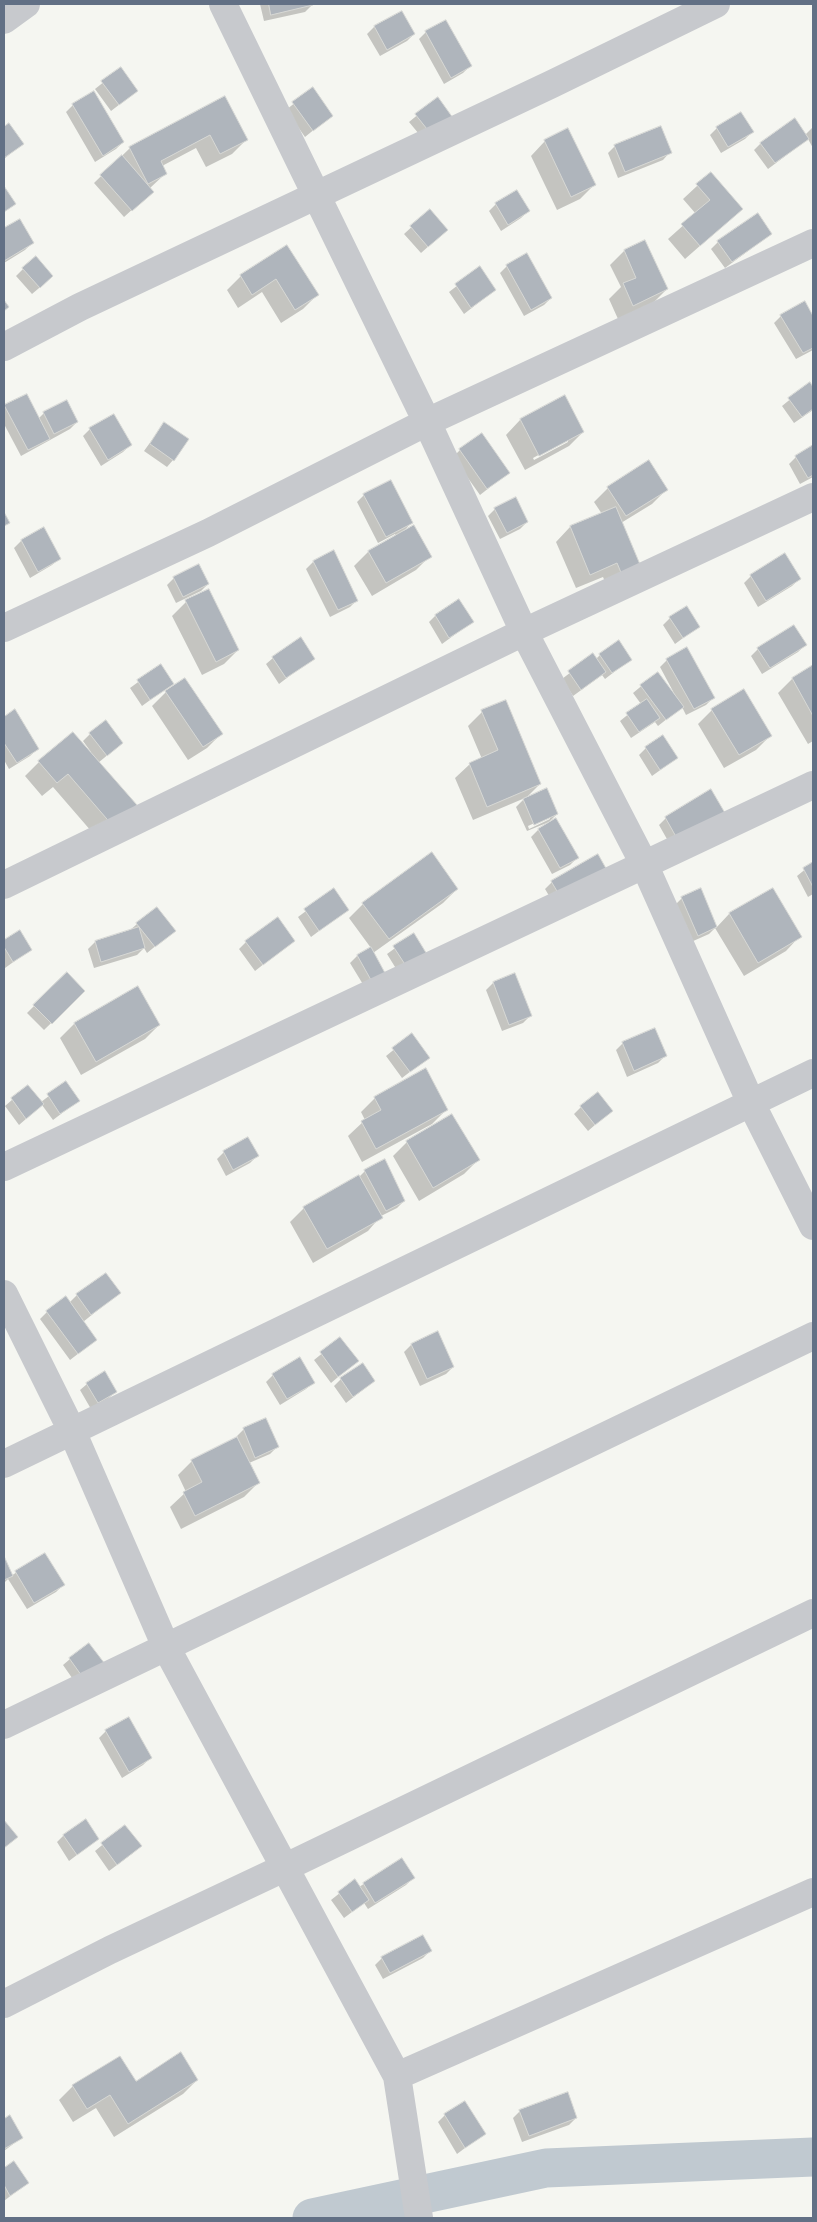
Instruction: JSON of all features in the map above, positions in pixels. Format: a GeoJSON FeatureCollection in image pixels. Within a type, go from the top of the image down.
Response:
{"type":"FeatureCollection","features":[{"type":"Feature","properties":{"kind":"street"},"geometry":{"type":"LineString","coordinates":[[4,20],[26,4]]}},
{"type":"Feature","properties":{"kind":"street"},"geometry":{"type":"LineString","coordinates":[[223,4],[318,194],[427,422],[524,632],[644,864],[752,1103],[813,1226]]}},
{"type":"Feature","properties":{"kind":"street"},"geometry":{"type":"LineString","coordinates":[[4,347],[80,307],[552,84],[716,4]]}},
{"type":"Feature","properties":{"kind":"street"},"geometry":{"type":"LineString","coordinates":[[4,628],[208,533],[427,422],[813,243]]}},
{"type":"Feature","properties":{"kind":"street"},"geometry":{"type":"LineString","coordinates":[[4,885],[524,632],[813,497]]}},
{"type":"Feature","properties":{"kind":"street"},"geometry":{"type":"LineString","coordinates":[[4,1167],[813,785]]}},
{"type":"Feature","properties":{"kind":"street"},"geometry":{"type":"LineString","coordinates":[[4,1464],[813,1073]]}},
{"type":"Feature","properties":{"kind":"street"},"geometry":{"type":"LineString","coordinates":[[4,1294],[72,1430],[166,1647],[397,2076],[419,2218]]}},
{"type":"Feature","properties":{"kind":"street"},"geometry":{"type":"LineString","coordinates":[[4,1725],[813,1336]]}},
{"type":"Feature","properties":{"kind":"street"},"geometry":{"type":"LineString","coordinates":[[4,2004],[110,1950],[813,1612]]}},
{"type":"Feature","properties":{"kind":"street"},"geometry":{"type":"LineString","coordinates":[[397,2076],[813,1892]]}},
{"type":"Feature","properties":{"kind":"building"},"geometry":{"type":"Polygon","coordinates":[[[269,4],[313,4],[313,5],[271,15],[269,4]]]}},
{"type":"Feature","properties":{"kind":"building"},"geometry":{"type":"Polygon","coordinates":[[[402,11],[415,34],[387,50],[374,26],[402,11]]]}},
{"type":"Feature","properties":{"kind":"building"},"geometry":{"type":"Polygon","coordinates":[[[446,20],[472,66],[451,78],[425,31],[446,20]]]}},
{"type":"Feature","properties":{"kind":"building"},"geometry":{"type":"Polygon","coordinates":[[[121,67],[138,91],[119,105],[101,81],[121,67]]]}},
{"type":"Feature","properties":{"kind":"building"},"geometry":{"type":"Polygon","coordinates":[[[313,87],[333,116],[313,131],[292,102],[313,87]]]}},
{"type":"Feature","properties":{"kind":"building"},"geometry":{"type":"Polygon","coordinates":[[[94,91],[124,142],[103,156],[72,104],[94,91]]]}},
{"type":"Feature","properties":{"kind":"building"},"geometry":{"type":"Polygon","coordinates":[[[225,96],[248,140],[220,154],[210,135],[161,161],[167,174],[148,184],[129,147],[225,96]]]}},
{"type":"Feature","properties":{"kind":"building"},"geometry":{"type":"Polygon","coordinates":[[[438,97],[453,118],[431,134],[415,114],[438,97]]]}},
{"type":"Feature","properties":{"kind":"building"},"geometry":{"type":"Polygon","coordinates":[[[741,112],[754,132],[728,147],[716,127],[741,112]]]}},
{"type":"Feature","properties":{"kind":"building"},"geometry":{"type":"Polygon","coordinates":[[[795,118],[809,139],[775,163],[760,143],[795,118]]]}},
{"type":"Feature","properties":{"kind":"building"},"geometry":{"type":"Polygon","coordinates":[[[9,123],[24,144],[4,158],[4,127],[9,123]]]}},
{"type":"Feature","properties":{"kind":"building"},"geometry":{"type":"Polygon","coordinates":[[[661,126],[672,153],[625,172],[614,145],[661,126]]]}},
{"type":"Feature","properties":{"kind":"building"},"geometry":{"type":"Polygon","coordinates":[[[568,128],[596,185],[571,197],[544,140],[568,128]]]}},
{"type":"Feature","properties":{"kind":"building"},"geometry":{"type":"Polygon","coordinates":[[[122,155],[154,192],[132,211],[100,175],[122,155]]]}},
{"type":"Feature","properties":{"kind":"building"},"geometry":{"type":"Polygon","coordinates":[[[711,172],[743,209],[700,246],[681,224],[710,200],[696,184],[711,172]]]}},
{"type":"Feature","properties":{"kind":"building"},"geometry":{"type":"Polygon","coordinates":[[[4,186],[16,204],[4,212],[4,186]]]}},
{"type":"Feature","properties":{"kind":"building"},"geometry":{"type":"Polygon","coordinates":[[[517,190],[530,211],[508,225],[495,203],[517,190]]]}},
{"type":"Feature","properties":{"kind":"building"},"geometry":{"type":"Polygon","coordinates":[[[430,209],[448,230],[428,247],[410,226],[430,209]]]}},
{"type":"Feature","properties":{"kind":"building"},"geometry":{"type":"Polygon","coordinates":[[[758,213],[772,234],[732,262],[717,241],[758,213]]]}},
{"type":"Feature","properties":{"kind":"building"},"geometry":{"type":"Polygon","coordinates":[[[20,219],[34,243],[4,261],[4,228],[20,219]]]}},
{"type":"Feature","properties":{"kind":"building"},"geometry":{"type":"Polygon","coordinates":[[[645,240],[668,289],[633,306],[623,283],[636,278],[624,250],[645,240]]]}},
{"type":"Feature","properties":{"kind":"building"},"geometry":{"type":"Polygon","coordinates":[[[287,245],[319,295],[295,310],[276,279],[252,295],[240,275],[287,245]]]}},
{"type":"Feature","properties":{"kind":"building"},"geometry":{"type":"Polygon","coordinates":[[[527,253],[552,298],[531,310],[506,265],[527,253]]]}},
{"type":"Feature","properties":{"kind":"building"},"geometry":{"type":"Polygon","coordinates":[[[36,256],[53,276],[40,288],[22,268],[36,256]]]}},
{"type":"Feature","properties":{"kind":"building"},"geometry":{"type":"Polygon","coordinates":[[[480,266],[496,290],[471,308],[455,284],[480,266]]]}},
{"type":"Feature","properties":{"kind":"building"},"geometry":{"type":"Polygon","coordinates":[[[4,300],[9,307],[4,311],[4,300]]]}},
{"type":"Feature","properties":{"kind":"building"},"geometry":{"type":"Polygon","coordinates":[[[805,301],[813,316],[813,348],[803,353],[780,315],[805,301]]]}},
{"type":"Feature","properties":{"kind":"building"},"geometry":{"type":"Polygon","coordinates":[[[810,382],[813,387],[813,409],[802,417],[788,398],[810,382]]]}},
{"type":"Feature","properties":{"kind":"building"},"geometry":{"type":"Polygon","coordinates":[[[27,394],[50,439],[28,450],[4,405],[27,394]]]}},
{"type":"Feature","properties":{"kind":"building"},"geometry":{"type":"Polygon","coordinates":[[[565,395],[584,432],[539,456],[520,419],[565,395]]]}},
{"type":"Feature","properties":{"kind":"building"},"geometry":{"type":"Polygon","coordinates":[[[67,400],[78,422],[54,434],[43,412],[67,400]]]}},
{"type":"Feature","properties":{"kind":"building"},"geometry":{"type":"Polygon","coordinates":[[[114,414],[132,445],[108,460],[89,428],[114,414]]]}},
{"type":"Feature","properties":{"kind":"building"},"geometry":{"type":"Polygon","coordinates":[[[164,422],[189,439],[174,461],[150,444],[164,422]]]}},
{"type":"Feature","properties":{"kind":"building"},"geometry":{"type":"Polygon","coordinates":[[[482,433],[510,473],[487,489],[459,449],[482,433]]]}},
{"type":"Feature","properties":{"kind":"building"},"geometry":{"type":"Polygon","coordinates":[[[813,445],[813,475],[808,478],[795,456],[813,445]]]}},
{"type":"Feature","properties":{"kind":"building"},"geometry":{"type":"Polygon","coordinates":[[[649,460],[668,490],[626,516],[607,487],[649,460]]]}},
{"type":"Feature","properties":{"kind":"building"},"geometry":{"type":"Polygon","coordinates":[[[391,480],[413,523],[386,537],[363,494],[391,480]]]}},
{"type":"Feature","properties":{"kind":"building"},"geometry":{"type":"Polygon","coordinates":[[[516,497],[528,522],[507,533],[494,508],[516,497]]]}},
{"type":"Feature","properties":{"kind":"building"},"geometry":{"type":"Polygon","coordinates":[[[616,507],[644,574],[625,582],[617,563],[590,575],[570,526],[616,507]]]}},
{"type":"Feature","properties":{"kind":"building"},"geometry":{"type":"Polygon","coordinates":[[[4,512],[10,523],[4,526],[4,512]]]}},
{"type":"Feature","properties":{"kind":"building"},"geometry":{"type":"Polygon","coordinates":[[[414,525],[432,557],[386,583],[368,551],[414,525]]]}},
{"type":"Feature","properties":{"kind":"building"},"geometry":{"type":"Polygon","coordinates":[[[44,527],[61,559],[38,572],[21,540],[44,527]]]}},
{"type":"Feature","properties":{"kind":"building"},"geometry":{"type":"Polygon","coordinates":[[[334,550],[358,601],[338,610],[313,561],[334,550]]]}},
{"type":"Feature","properties":{"kind":"building"},"geometry":{"type":"Polygon","coordinates":[[[785,553],[801,579],[766,601],[750,575],[785,553]]]}},
{"type":"Feature","properties":{"kind":"building"},"geometry":{"type":"Polygon","coordinates":[[[199,564],[209,584],[183,597],[173,577],[199,564]]]}},
{"type":"Feature","properties":{"kind":"building"},"geometry":{"type":"Polygon","coordinates":[[[209,589],[239,650],[216,662],[185,600],[209,589]]]}},
{"type":"Feature","properties":{"kind":"building"},"geometry":{"type":"Polygon","coordinates":[[[459,599],[474,622],[449,638],[435,615],[459,599]]]}},
{"type":"Feature","properties":{"kind":"building"},"geometry":{"type":"Polygon","coordinates":[[[687,606],[700,627],[683,638],[669,617],[687,606]]]}},
{"type":"Feature","properties":{"kind":"building"},"geometry":{"type":"Polygon","coordinates":[[[794,625],[807,645],[770,668],[757,648],[794,625]]]}},
{"type":"Feature","properties":{"kind":"building"},"geometry":{"type":"Polygon","coordinates":[[[301,637],[315,659],[286,678],[272,657],[301,637]]]}},
{"type":"Feature","properties":{"kind":"building"},"geometry":{"type":"Polygon","coordinates":[[[619,640],[632,660],[612,673],[599,654],[619,640]]]}},
{"type":"Feature","properties":{"kind":"building"},"geometry":{"type":"Polygon","coordinates":[[[687,647],[715,698],[694,709],[666,659],[687,647]]]}},
{"type":"Feature","properties":{"kind":"building"},"geometry":{"type":"Polygon","coordinates":[[[593,653],[606,672],[581,690],[568,671],[593,653]]]}},
{"type":"Feature","properties":{"kind":"building"},"geometry":{"type":"Polygon","coordinates":[[[161,664],[174,684],[150,700],[137,680],[161,664]]]}},
{"type":"Feature","properties":{"kind":"building"},"geometry":{"type":"Polygon","coordinates":[[[813,665],[813,716],[792,678],[813,665]]]}},
{"type":"Feature","properties":{"kind":"building"},"geometry":{"type":"Polygon","coordinates":[[[658,672],[684,707],[666,720],[640,685],[658,672]]]}},
{"type":"Feature","properties":{"kind":"building"},"geometry":{"type":"Polygon","coordinates":[[[185,678],[223,734],[203,747],[165,691],[185,678]]]}},
{"type":"Feature","properties":{"kind":"building"},"geometry":{"type":"Polygon","coordinates":[[[744,689],[772,736],[739,755],[711,709],[744,689]]]}},
{"type":"Feature","properties":{"kind":"building"},"geometry":{"type":"Polygon","coordinates":[[[647,699],[660,718],[639,732],[626,713],[647,699]]]}},
{"type":"Feature","properties":{"kind":"building"},"geometry":{"type":"Polygon","coordinates":[[[506,700],[541,784],[487,807],[469,763],[498,750],[481,710],[506,700]]]}},
{"type":"Feature","properties":{"kind":"building"},"geometry":{"type":"Polygon","coordinates":[[[15,709],[39,749],[17,763],[4,743],[4,717],[15,709]]]}},
{"type":"Feature","properties":{"kind":"building"},"geometry":{"type":"Polygon","coordinates":[[[106,720],[123,743],[107,756],[89,733],[106,720]]]}},
{"type":"Feature","properties":{"kind":"building"},"geometry":{"type":"Polygon","coordinates":[[[73,732],[137,805],[113,826],[68,774],[57,783],[38,761],[73,732]]]}},
{"type":"Feature","properties":{"kind":"building"},"geometry":{"type":"Polygon","coordinates":[[[663,735],[678,758],[660,770],[645,747],[663,735]]]}},
{"type":"Feature","properties":{"kind":"building"},"geometry":{"type":"Polygon","coordinates":[[[547,788],[558,814],[534,825],[523,799],[547,788]]]}},
{"type":"Feature","properties":{"kind":"building"},"geometry":{"type":"Polygon","coordinates":[[[711,789],[725,813],[679,842],[665,817],[711,789]]]}},
{"type":"Feature","properties":{"kind":"building"},"geometry":{"type":"Polygon","coordinates":[[[556,818],[579,858],[560,868],[538,829],[556,818]]]}},
{"type":"Feature","properties":{"kind":"building"},"geometry":{"type":"Polygon","coordinates":[[[432,852],[458,889],[389,939],[362,903],[432,852]]]}},
{"type":"Feature","properties":{"kind":"building"},"geometry":{"type":"Polygon","coordinates":[[[598,854],[608,872],[561,898],[551,881],[598,854]]]}},
{"type":"Feature","properties":{"kind":"building"},"geometry":{"type":"Polygon","coordinates":[[[813,862],[813,887],[803,868],[813,862]]]}},
{"type":"Feature","properties":{"kind":"building"},"geometry":{"type":"Polygon","coordinates":[[[334,888],[349,910],[319,931],[304,909],[334,888]]]}},
{"type":"Feature","properties":{"kind":"building"},"geometry":{"type":"Polygon","coordinates":[[[701,888],[717,927],[698,936],[681,897],[701,888]]]}},
{"type":"Feature","properties":{"kind":"building"},"geometry":{"type":"Polygon","coordinates":[[[773,888],[802,937],[758,963],[729,913],[773,888]]]}},
{"type":"Feature","properties":{"kind":"building"},"geometry":{"type":"Polygon","coordinates":[[[157,907],[176,931],[155,947],[136,923],[157,907]]]}},
{"type":"Feature","properties":{"kind":"building"},"geometry":{"type":"Polygon","coordinates":[[[278,917],[295,941],[263,965],[245,941],[278,917]]]}},
{"type":"Feature","properties":{"kind":"building"},"geometry":{"type":"Polygon","coordinates":[[[139,927],[145,948],[101,962],[95,941],[139,927]]]}},
{"type":"Feature","properties":{"kind":"building"},"geometry":{"type":"Polygon","coordinates":[[[20,930],[32,950],[13,962],[4,947],[4,940],[20,930]]]}},
{"type":"Feature","properties":{"kind":"building"},"geometry":{"type":"Polygon","coordinates":[[[414,933],[428,956],[408,969],[393,946],[414,933]]]}},
{"type":"Feature","properties":{"kind":"building"},"geometry":{"type":"Polygon","coordinates":[[[371,947],[385,973],[371,980],[357,955],[371,947]]]}},
{"type":"Feature","properties":{"kind":"building"},"geometry":{"type":"Polygon","coordinates":[[[67,972],[85,991],[52,1024],[33,1005],[67,972]]]}},
{"type":"Feature","properties":{"kind":"building"},"geometry":{"type":"Polygon","coordinates":[[[515,973],[532,1016],[509,1025],[493,982],[515,973]]]}},
{"type":"Feature","properties":{"kind":"building"},"geometry":{"type":"Polygon","coordinates":[[[138,986],[160,1025],[96,1062],[74,1023],[138,986]]]}},
{"type":"Feature","properties":{"kind":"building"},"geometry":{"type":"Polygon","coordinates":[[[655,1028],[667,1056],[634,1071],[622,1042],[655,1028]]]}},
{"type":"Feature","properties":{"kind":"building"},"geometry":{"type":"Polygon","coordinates":[[[412,1033],[430,1058],[410,1072],[392,1048],[412,1033]]]}},
{"type":"Feature","properties":{"kind":"building"},"geometry":{"type":"Polygon","coordinates":[[[426,1068],[448,1110],[376,1149],[361,1121],[381,1110],[374,1097],[426,1068]]]}},
{"type":"Feature","properties":{"kind":"building"},"geometry":{"type":"Polygon","coordinates":[[[66,1081],[80,1101],[60,1114],[47,1094],[66,1081]]]}},
{"type":"Feature","properties":{"kind":"building"},"geometry":{"type":"Polygon","coordinates":[[[28,1085],[44,1104],[26,1119],[11,1098],[28,1085]]]}},
{"type":"Feature","properties":{"kind":"building"},"geometry":{"type":"Polygon","coordinates":[[[598,1092],[613,1111],[595,1125],[580,1106],[598,1092]]]}},
{"type":"Feature","properties":{"kind":"building"},"geometry":{"type":"Polygon","coordinates":[[[452,1114],[480,1160],[433,1188],[406,1141],[452,1114]]]}},
{"type":"Feature","properties":{"kind":"building"},"geometry":{"type":"Polygon","coordinates":[[[248,1137],[259,1156],[233,1170],[223,1151],[248,1137]]]}},
{"type":"Feature","properties":{"kind":"building"},"geometry":{"type":"Polygon","coordinates":[[[385,1159],[405,1201],[386,1211],[364,1170],[385,1159]]]}},
{"type":"Feature","properties":{"kind":"building"},"geometry":{"type":"Polygon","coordinates":[[[359,1175],[383,1218],[327,1249],[303,1207],[359,1175]]]}},
{"type":"Feature","properties":{"kind":"building"},"geometry":{"type":"Polygon","coordinates":[[[106,1273],[121,1293],[91,1315],[76,1294],[106,1273]]]}},
{"type":"Feature","properties":{"kind":"building"},"geometry":{"type":"Polygon","coordinates":[[[66,1296],[97,1340],[78,1354],[46,1311],[66,1296]]]}},
{"type":"Feature","properties":{"kind":"building"},"geometry":{"type":"Polygon","coordinates":[[[438,1331],[454,1367],[427,1379],[411,1344],[438,1331]]]}},
{"type":"Feature","properties":{"kind":"building"},"geometry":{"type":"Polygon","coordinates":[[[340,1337],[359,1361],[338,1377],[320,1352],[340,1337]]]}},
{"type":"Feature","properties":{"kind":"building"},"geometry":{"type":"Polygon","coordinates":[[[300,1357],[315,1383],[287,1399],[272,1374],[300,1357]]]}},
{"type":"Feature","properties":{"kind":"building"},"geometry":{"type":"Polygon","coordinates":[[[363,1363],[375,1381],[353,1397],[340,1378],[363,1363]]]}},
{"type":"Feature","properties":{"kind":"building"},"geometry":{"type":"Polygon","coordinates":[[[105,1371],[117,1392],[98,1403],[86,1383],[105,1371]]]}},
{"type":"Feature","properties":{"kind":"building"},"geometry":{"type":"Polygon","coordinates":[[[266,1418],[279,1447],[255,1458],[243,1428],[266,1418]]]}},
{"type":"Feature","properties":{"kind":"building"},"geometry":{"type":"Polygon","coordinates":[[[237,1437],[260,1483],[195,1516],[183,1492],[202,1482],[191,1460],[237,1437]]]}},
{"type":"Feature","properties":{"kind":"building"},"geometry":{"type":"Polygon","coordinates":[[[45,1553],[65,1585],[34,1603],[15,1571],[45,1553]]]}},
{"type":"Feature","properties":{"kind":"building"},"geometry":{"type":"Polygon","coordinates":[[[4,1556],[13,1576],[4,1580],[4,1556]]]}},
{"type":"Feature","properties":{"kind":"building"},"geometry":{"type":"Polygon","coordinates":[[[89,1643],[105,1664],[84,1679],[69,1658],[89,1643]]]}},
{"type":"Feature","properties":{"kind":"building"},"geometry":{"type":"Polygon","coordinates":[[[129,1717],[152,1758],[129,1772],[105,1730],[129,1717]]]}},
{"type":"Feature","properties":{"kind":"building"},"geometry":{"type":"Polygon","coordinates":[[[86,1819],[99,1839],[77,1855],[63,1835],[86,1819]]]}},
{"type":"Feature","properties":{"kind":"building"},"geometry":{"type":"Polygon","coordinates":[[[4,1820],[18,1837],[4,1848],[4,1820]]]}},
{"type":"Feature","properties":{"kind":"building"},"geometry":{"type":"Polygon","coordinates":[[[125,1825],[142,1846],[117,1865],[101,1843],[125,1825]]]}},
{"type":"Feature","properties":{"kind":"building"},"geometry":{"type":"Polygon","coordinates":[[[402,1858],[415,1878],[375,1903],[363,1883],[402,1858]]]}},
{"type":"Feature","properties":{"kind":"building"},"geometry":{"type":"Polygon","coordinates":[[[355,1879],[369,1900],[352,1912],[338,1892],[355,1879]]]}},
{"type":"Feature","properties":{"kind":"building"},"geometry":{"type":"Polygon","coordinates":[[[423,1935],[432,1951],[390,1973],[381,1957],[423,1935]]]}},
{"type":"Feature","properties":{"kind":"building"},"geometry":{"type":"Polygon","coordinates":[[[181,2052],[198,2080],[128,2124],[110,2095],[87,2109],[72,2085],[120,2056],[136,2081],[181,2052]]]}},
{"type":"Feature","properties":{"kind":"building"},"geometry":{"type":"Polygon","coordinates":[[[568,2092],[577,2118],[529,2136],[519,2110],[568,2092]]]}},
{"type":"Feature","properties":{"kind":"building"},"geometry":{"type":"Polygon","coordinates":[[[465,2101],[486,2134],[465,2148],[444,2114],[465,2101]]]}},
{"type":"Feature","properties":{"kind":"building"},"geometry":{"type":"Polygon","coordinates":[[[10,2115],[23,2138],[4,2149],[4,2119],[10,2115]]]}},
{"type":"Feature","properties":{"kind":"building"},"geometry":{"type":"Polygon","coordinates":[[[14,2161],[29,2183],[10,2196],[4,2185],[4,2168],[14,2161]]]}},
{"type":"Feature","properties":{"kind":"waterway"},"geometry":{"type":"LineString","coordinates":[[312,2218],[546,2168],[813,2157]]}}]}
